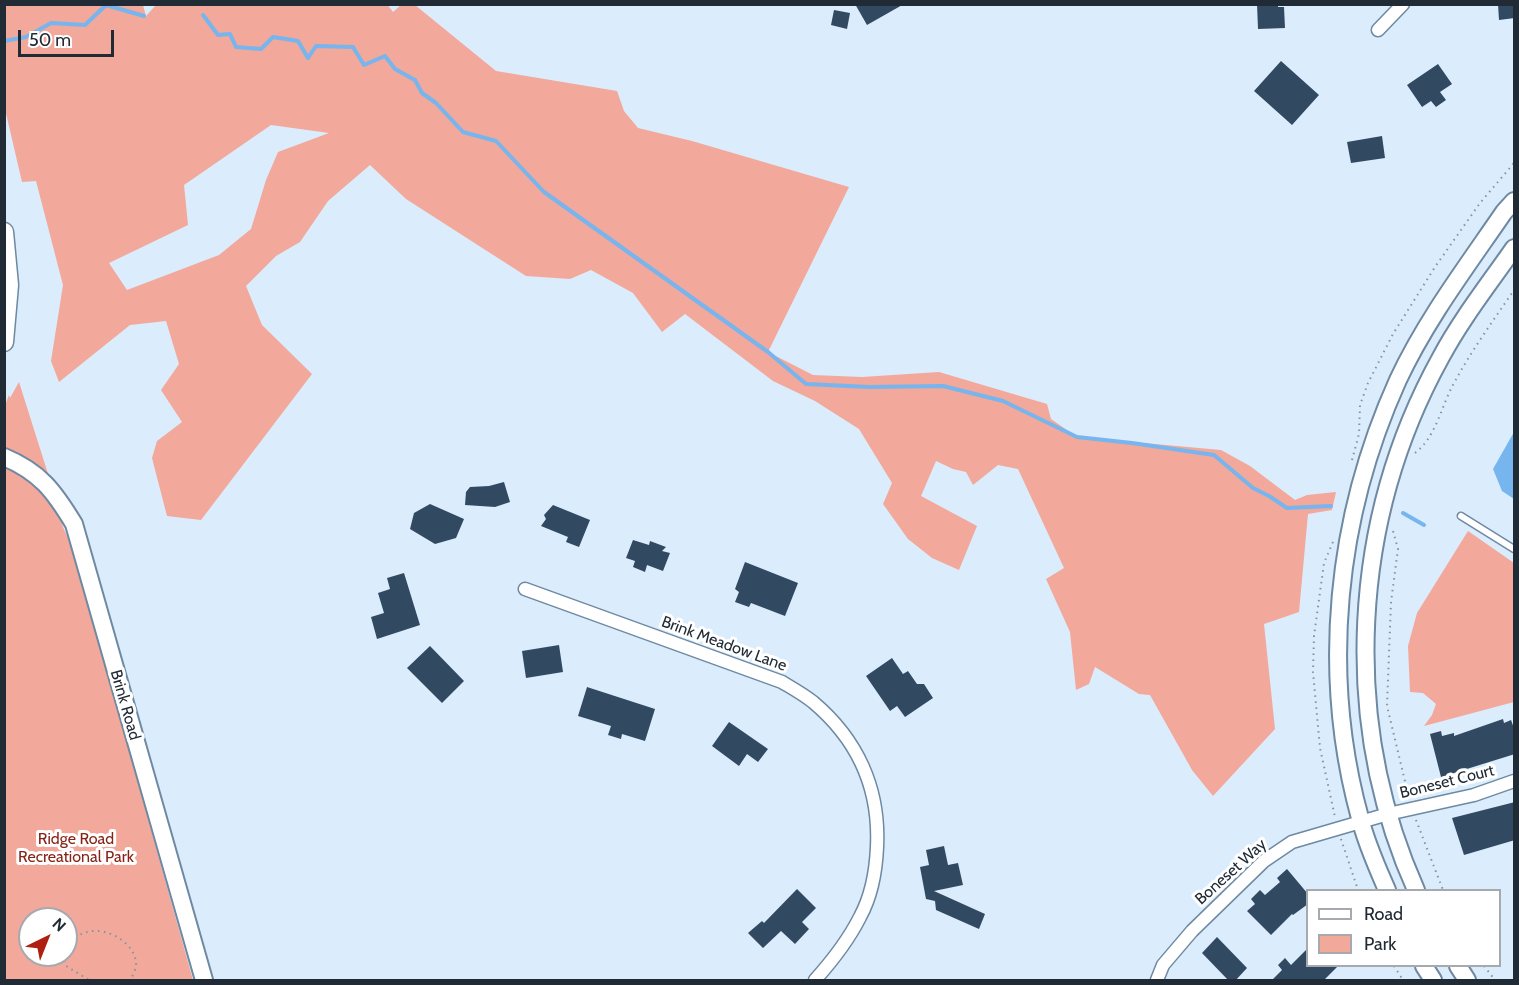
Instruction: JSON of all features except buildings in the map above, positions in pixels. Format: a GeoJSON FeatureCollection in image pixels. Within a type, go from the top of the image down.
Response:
{"type":"FeatureCollection","features":[{"type":"Feature","properties":{"kind":"main road"},"geometry":{"type":"LineString","coordinates":[[1386,889],[1360,821],[1345,750],[1337,681],[1341,589],[1352,519],[1371,451],[1398,381],[1444,300],[1504,212],[1515,201]]}},
{"type":"Feature","properties":{"kind":"main road"},"geometry":{"type":"LineString","coordinates":[[4,232],[9,285],[4,342]]}},
{"type":"Feature","properties":{"kind":"main road"},"geometry":{"type":"LineString","coordinates":[[1415,889],[1388,814],[1375,758],[1368,712],[1365,656],[1366,599],[1377,529],[1394,464],[1411,419],[1436,367],[1468,312],[1515,248]]}},
{"type":"Feature","properties":{"kind":"main road","name":"Brink Road"},"geometry":{"type":"LineString","coordinates":[[4,457],[21,464],[48,486],[74,524],[204,981]]}},
{"type":"Feature","properties":{"kind":"main road"},"geometry":{"type":"LineString","coordinates":[[1425,967],[1433,981]]}},
{"type":"Feature","properties":{"kind":"main road"},"geometry":{"type":"LineString","coordinates":[[1459,967],[1467,981]]}},
{"type":"Feature","properties":{"kind":"street"},"geometry":{"type":"LineString","coordinates":[[1378,30],[1403,4]]}},
{"type":"Feature","properties":{"kind":"street","name":"Brink Meadow Lane"},"geometry":{"type":"LineString","coordinates":[[525,589],[782,682],[811,700],[835,723],[858,756],[869,781],[878,822],[875,877],[861,916],[835,957],[815,981]]}},
{"type":"Feature","properties":{"kind":"street","name":"Boneset Court"},"geometry":{"type":"LineString","coordinates":[[1388,814],[1474,795],[1515,781]]}},
{"type":"Feature","properties":{"kind":"street","name":"Boneset Way"},"geometry":{"type":"LineString","coordinates":[[1157,981],[1163,966],[1175,949],[1264,861],[1292,842],[1388,814]]}},
{"type":"Feature","properties":{"kind":"lane"},"geometry":{"type":"LineString","coordinates":[[1461,516],[1515,549]]}},
{"type":"Feature","properties":{"kind":"path"},"geometry":{"type":"LineString","coordinates":[[1412,456],[1428,441],[1458,376],[1475,346],[1515,290]]}},
{"type":"Feature","properties":{"kind":"path"},"geometry":{"type":"LineString","coordinates":[[1391,527],[1398,549],[1391,602],[1387,706],[1412,808],[1442,889]]}},
{"type":"Feature","properties":{"kind":"path"},"geometry":{"type":"LineString","coordinates":[[78,938],[87,932],[99,932],[122,940],[135,956],[136,967],[131,981]]}},
{"type":"Feature","properties":{"kind":"path"},"geometry":{"type":"LineString","coordinates":[[68,967],[89,981]]}},
{"type":"Feature","properties":{"kind":"path"},"geometry":{"type":"LineString","coordinates":[[1395,967],[1403,981]]}},
{"type":"Feature","properties":{"kind":"path"},"geometry":{"type":"LineString","coordinates":[[1485,967],[1495,981]]}},
{"type":"Feature","properties":{"kind":"green space"},"geometry":{"type":"Polygon","coordinates":[[[157,4],[387,4],[393,12],[401,5],[415,5],[496,71],[617,91],[624,111],[638,128],[692,141],[849,187],[768,352],[813,375],[862,377],[939,372],[1047,404],[1051,419],[1077,437],[1221,450],[1250,466],[1295,500],[1307,495],[1336,492],[1332,510],[1308,514],[1299,612],[1264,624],[1275,729],[1213,796],[1192,770],[1150,695],[1139,694],[1095,667],[1089,684],[1076,690],[1070,632],[1046,579],[1064,568],[1018,469],[998,465],[973,485],[966,472],[936,461],[921,496],[977,526],[959,570],[932,558],[908,539],[883,504],[892,483],[859,429],[815,401],[773,381],[685,314],[662,332],[633,293],[591,270],[570,279],[526,276],[406,199],[370,165],[328,201],[300,242],[276,256],[246,286],[262,325],[312,374],[201,520],[167,516],[152,458],[157,441],[182,422],[161,390],[179,364],[166,321],[130,325],[59,382],[51,361],[63,285],[36,181],[22,182],[5,109],[5,5],[143,5],[146,16],[157,4]],[[271,125],[184,185],[188,225],[109,263],[127,290],[219,255],[251,229],[266,180],[278,152],[329,133],[271,125]]]}},
{"type":"Feature","properties":{"kind":"green space","name":"Ridge Road Recreational Park"},"geometry":{"type":"Polygon","coordinates":[[[19,382],[63,527],[72,547],[193,980],[5,980],[4,408],[9,395],[10,398],[19,382]]]}},
{"type":"Feature","properties":{"kind":"green space"},"geometry":{"type":"Polygon","coordinates":[[[1468,531],[1514,563],[1514,702],[1424,726],[1436,704],[1423,693],[1410,692],[1408,646],[1417,613],[1468,531]]]}},
{"type":"Feature","properties":{"kind":"water"},"geometry":{"type":"Polygon","coordinates":[[[1514,432],[1514,499],[1502,491],[1493,469],[1514,432]]]}},
{"type":"Feature","properties":{"kind":"waterway"},"geometry":{"type":"LineString","coordinates":[[4,41],[26,37],[51,23],[85,25],[106,5],[144,16]]}},
{"type":"Feature","properties":{"kind":"waterway"},"geometry":{"type":"LineString","coordinates":[[203,15],[218,35],[230,34],[236,47],[261,49],[273,37],[298,41],[308,58],[316,46],[353,47],[364,65],[385,56],[395,69],[415,80],[422,93],[436,103],[463,132],[496,141],[544,192],[768,352],[806,384],[869,387],[943,386],[1003,401],[1077,437],[1214,455],[1253,488],[1287,508],[1331,506]]}},
{"type":"Feature","properties":{"kind":"waterway"},"geometry":{"type":"LineString","coordinates":[[1403,513],[1424,525]]}}]}
